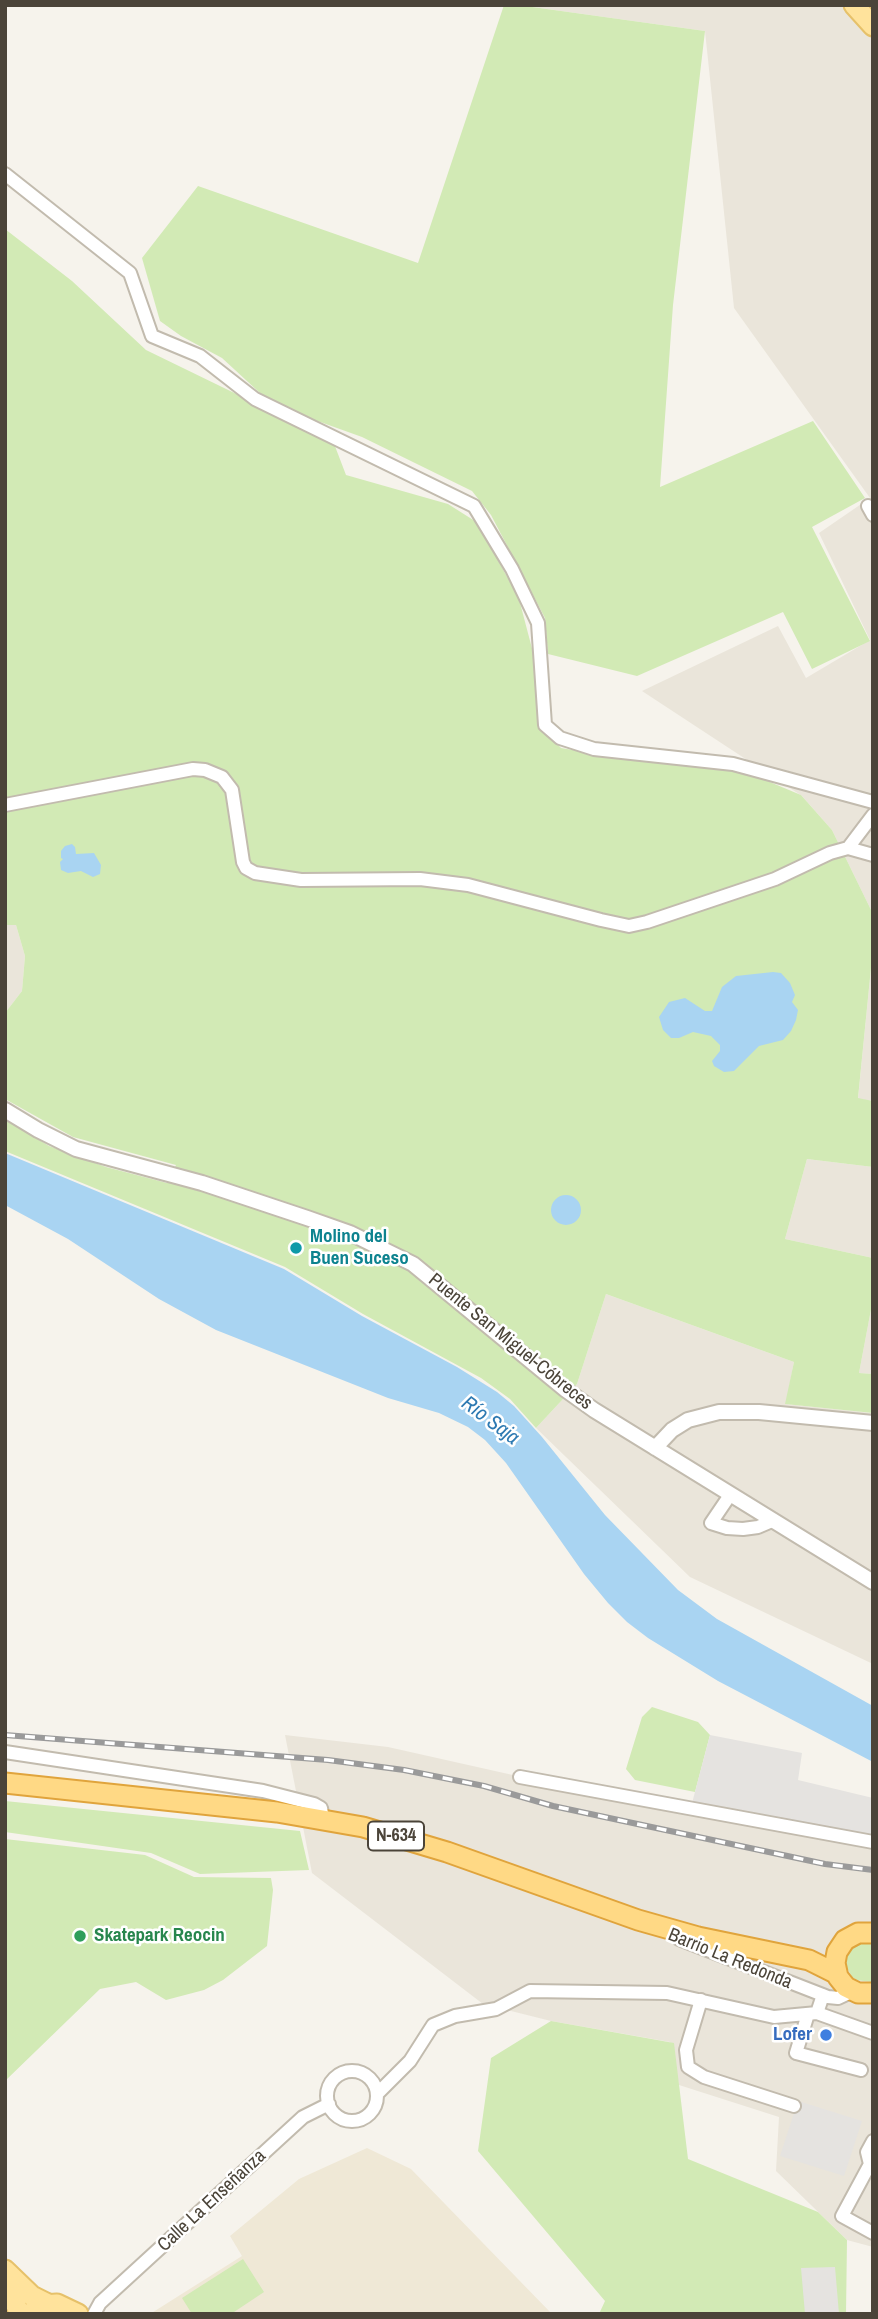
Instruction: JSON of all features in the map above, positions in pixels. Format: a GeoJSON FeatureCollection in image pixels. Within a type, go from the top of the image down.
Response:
{"type":"FeatureCollection","features":[{"type":"Feature","properties":{"kind":"highway","name":"N-634"},"geometry":{"type":"LineString","coordinates":[[10,1785],[278,1812],[323,1819],[400,1837],[638,1920],[698,1937],[809,1960],[837,1974],[843,1984],[863,1992]]}},
{"type":"Feature","properties":{"kind":"highway","name":"N-634"},"geometry":{"type":"LineString","coordinates":[[758,1950],[809,1953],[839,1948],[854,1935],[873,1933]]}},
{"type":"Feature","properties":{"kind":"highway"},"geometry":{"type":"LineString","coordinates":[[837,1974],[835,1958],[839,1948]]}},
{"type":"Feature","properties":{"kind":"main road"},"geometry":{"type":"LineString","coordinates":[[854,5],[872,25]]}},
{"type":"Feature","properties":{"kind":"main road"},"geometry":{"type":"LineString","coordinates":[[5,2270],[32,2296],[75,2312]]}},
{"type":"Feature","properties":{"kind":"main road"},"geometry":{"type":"LineString","coordinates":[[5,2282],[20,2314]]}},
{"type":"Feature","properties":{"kind":"main road"},"geometry":{"type":"LineString","coordinates":[[29,2314],[48,2304]]}},
{"type":"Feature","properties":{"kind":"street"},"geometry":{"type":"LineString","coordinates":[[5,174],[130,273],[152,336],[200,356],[255,399],[474,506],[513,569],[538,623],[545,725],[560,738],[594,749],[733,764],[873,802]]}},
{"type":"Feature","properties":{"kind":"street"},"geometry":{"type":"LineString","coordinates":[[5,805],[193,769],[205,770],[222,777],[232,790],[243,862],[246,869],[255,873],[301,880],[420,879],[468,885],[629,926],[775,879],[830,853],[848,848],[873,855]]}},
{"type":"Feature","properties":{"kind":"street"},"geometry":{"type":"LineString","coordinates":[[848,848],[873,815]]}},
{"type":"Feature","properties":{"kind":"street","name":"Puente San Miguel-Cóbreces"},"geometry":{"type":"LineString","coordinates":[[5,1110],[76,1149],[202,1183],[307,1218],[350,1233],[412,1264],[566,1390],[873,1582]]}},
{"type":"Feature","properties":{"kind":"street"},"geometry":{"type":"LineString","coordinates":[[655,1448],[672,1430],[688,1420],[719,1412],[759,1412],[873,1423]]}},
{"type":"Feature","properties":{"kind":"street"},"geometry":{"type":"LineString","coordinates":[[730,1495],[711,1523],[743,1529],[772,1521]]}},
{"type":"Feature","properties":{"kind":"street"},"geometry":{"type":"LineString","coordinates":[[5,1752],[263,1791],[314,1804],[321,1808],[323,1819]]}},
{"type":"Feature","properties":{"kind":"street"},"geometry":{"type":"LineString","coordinates":[[520,1777],[873,1842]]}},
{"type":"Feature","properties":{"kind":"street","name":"Barrio La Redonda"},"geometry":{"type":"LineString","coordinates":[[638,1920],[698,1948],[823,1995]]}},
{"type":"Feature","properties":{"kind":"street"},"geometry":{"type":"LineString","coordinates":[[377,2094],[410,2061],[433,2025],[455,2017],[496,2009],[530,1992],[667,1993],[774,2017],[813,2014],[873,2033]]}},
{"type":"Feature","properties":{"kind":"street"},"geometry":{"type":"LineString","coordinates":[[861,2070],[796,2053],[823,1995],[838,1998],[863,1992]]}},
{"type":"Feature","properties":{"kind":"street"},"geometry":{"type":"LineString","coordinates":[[701,2000],[686,2050],[688,2067],[704,2077],[794,2106]]}},
{"type":"Feature","properties":{"kind":"street"},"geometry":{"type":"LineString","coordinates":[[358,2072],[365,2075],[375,2086],[377,2094],[375,2107],[355,2121],[339,2118],[329,2105],[327,2097],[331,2082],[343,2073],[358,2072]]}},
{"type":"Feature","properties":{"kind":"street","name":"Calle La Enseñanza"},"geometry":{"type":"LineString","coordinates":[[75,2312],[97,2308],[303,2117],[329,2105]]}},
{"type":"Feature","properties":{"kind":"street"},"geometry":{"type":"LineString","coordinates":[[873,2141],[867,2152],[870,2164],[842,2216],[873,2233]]}},
{"type":"Feature","properties":{"kind":"shaded area"},"geometry":{"type":"Polygon","coordinates":[[[518,5],[873,5],[873,914],[832,830],[802,796],[642,691],[778,626],[806,678],[870,640],[819,533],[870,498],[734,308],[705,31],[518,5]]]}},
{"type":"Feature","properties":{"kind":"shaded area"},"geometry":{"type":"Polygon","coordinates":[[[5,925],[16,925],[25,956],[22,991],[5,1013],[5,925]]]}},
{"type":"Feature","properties":{"kind":"shaded area"},"geometry":{"type":"Polygon","coordinates":[[[873,948],[873,1101],[858,1099],[873,948]]]}},
{"type":"Feature","properties":{"kind":"shaded area"},"geometry":{"type":"Polygon","coordinates":[[[807,1159],[873,1167],[873,1258],[785,1239],[807,1159]]]}},
{"type":"Feature","properties":{"kind":"shaded area"},"geometry":{"type":"Polygon","coordinates":[[[606,1294],[794,1362],[786,1404],[873,1413],[873,1664],[690,1577],[536,1428],[577,1384],[606,1294]]]}},
{"type":"Feature","properties":{"kind":"shaded area"},"geometry":{"type":"Polygon","coordinates":[[[873,1299],[873,1374],[859,1373],[873,1299]]]}},
{"type":"Feature","properties":{"kind":"shaded area"},"geometry":{"type":"Polygon","coordinates":[[[285,1735],[388,1747],[593,1793],[873,1842],[873,2247],[847,2240],[776,2171],[779,2117],[679,2085],[670,2042],[551,2021],[483,2004],[312,1873],[285,1735]]]}},
{"type":"Feature","properties":{"kind":"shaded area"},"geometry":{"type":"Polygon","coordinates":[[[710,1735],[802,1753],[798,1780],[873,1798],[873,1842],[691,1807],[710,1735]]]}},
{"type":"Feature","properties":{"kind":"shaded area"},"geometry":{"type":"Polygon","coordinates":[[[798,2101],[862,2121],[844,2176],[780,2156],[798,2101]]]}},
{"type":"Feature","properties":{"kind":"shaded area"},"geometry":{"type":"Polygon","coordinates":[[[367,2148],[411,2169],[552,2314],[150,2314],[242,2256],[230,2236],[299,2179],[367,2148]]]}},
{"type":"Feature","properties":{"kind":"shaded area"},"geometry":{"type":"Polygon","coordinates":[[[835,2267],[839,2314],[805,2314],[801,2268],[835,2267]]]}},
{"type":"Feature","properties":{"kind":"green space"},"geometry":{"type":"Polygon","coordinates":[[[504,5],[705,31],[673,305],[660,487],[813,421],[865,498],[812,527],[870,641],[812,669],[783,612],[637,676],[548,654],[545,618],[491,515],[472,491],[362,437],[273,405],[222,358],[181,336],[160,321],[142,258],[198,186],[418,263],[504,5]]]}},
{"type":"Feature","properties":{"kind":"green space"},"geometry":{"type":"Polygon","coordinates":[[[5,229],[72,281],[146,350],[333,441],[346,475],[448,504],[478,523],[519,599],[539,675],[540,726],[561,748],[704,765],[753,775],[801,795],[832,830],[873,914],[873,948],[858,1098],[873,1101],[873,1167],[807,1159],[785,1239],[873,1258],[873,1299],[859,1373],[873,1374],[873,1413],[785,1404],[794,1362],[606,1294],[577,1384],[536,1428],[510,1399],[481,1378],[363,1314],[285,1267],[5,1151],[5,1119],[49,1146],[106,1167],[167,1183],[176,1165],[73,1137],[5,1099],[5,1013],[22,991],[25,956],[16,925],[5,925],[5,229]]]}},
{"type":"Feature","properties":{"kind":"green space"},"geometry":{"type":"Polygon","coordinates":[[[652,1707],[698,1722],[710,1735],[695,1792],[635,1780],[626,1769],[642,1717],[652,1707]]]}},
{"type":"Feature","properties":{"kind":"green space"},"geometry":{"type":"Polygon","coordinates":[[[5,1801],[300,1831],[309,1870],[200,1874],[151,1853],[5,1832],[5,1801]]]}},
{"type":"Feature","properties":{"kind":"green space"},"geometry":{"type":"Polygon","coordinates":[[[5,1839],[145,1855],[194,1877],[271,1878],[273,1890],[267,1946],[223,1980],[204,1990],[166,2000],[136,1982],[100,1989],[5,2081],[5,1839]]]}},
{"type":"Feature","properties":{"kind":"green space"},"geometry":{"type":"Polygon","coordinates":[[[858,1943],[873,1943],[871,1982],[852,1977],[846,1965],[848,1952],[858,1943]]]}},
{"type":"Feature","properties":{"kind":"green space"},"geometry":{"type":"Polygon","coordinates":[[[551,2021],[674,2043],[688,2159],[818,2212],[847,2240],[846,2314],[599,2314],[605,2301],[478,2151],[491,2058],[551,2021]]]}},
{"type":"Feature","properties":{"kind":"green space"},"geometry":{"type":"Polygon","coordinates":[[[243,2259],[264,2292],[231,2314],[192,2314],[182,2298],[243,2259]]]}},
{"type":"Feature","properties":{"kind":"water"},"geometry":{"type":"Polygon","coordinates":[[[72,844],[76,854],[94,853],[101,865],[100,874],[93,877],[81,871],[68,873],[61,870],[61,851],[72,844]]]}},
{"type":"Feature","properties":{"kind":"water"},"geometry":{"type":"Polygon","coordinates":[[[781,973],[790,983],[795,995],[792,1002],[798,1010],[796,1020],[783,1040],[759,1046],[734,1071],[724,1072],[714,1066],[712,1061],[720,1051],[720,1045],[711,1036],[693,1032],[679,1038],[671,1038],[663,1030],[659,1017],[669,1002],[685,998],[705,1011],[712,1011],[722,987],[736,976],[781,973]]]}},
{"type":"Feature","properties":{"kind":"water","name":"Río Saja"},"geometry":{"type":"Polygon","coordinates":[[[5,1153],[284,1269],[497,1392],[514,1406],[542,1437],[605,1515],[678,1590],[717,1619],[873,1706],[873,1762],[718,1681],[627,1622],[584,1574],[506,1463],[485,1440],[468,1427],[439,1413],[388,1398],[216,1330],[159,1299],[68,1239],[5,1205],[5,1153]]]}},
{"type":"Feature","properties":{"kind":"water"},"geometry":{"type":"Polygon","coordinates":[[[566,1195],[577,1199],[581,1210],[577,1221],[566,1225],[555,1221],[551,1210],[555,1199],[566,1195]]]}},
{"type":"Feature","properties":{"kind":"railway"},"geometry":{"type":"LineString","coordinates":[[5,1735],[328,1760],[404,1770],[484,1786],[553,1806],[825,1864],[873,1870]]}},
{"type":"Feature","properties":{"kind":"place","name":"Molino del Buen Suceso"},"geometry":{"type":"Point","coordinates":[296,1248]}},
{"type":"Feature","properties":{"kind":"place","name":"Skatepark Reocin"},"geometry":{"type":"Point","coordinates":[80,1936]}},
{"type":"Feature","properties":{"kind":"place","name":"Lofer"},"geometry":{"type":"Point","coordinates":[826,2035]}}]}
